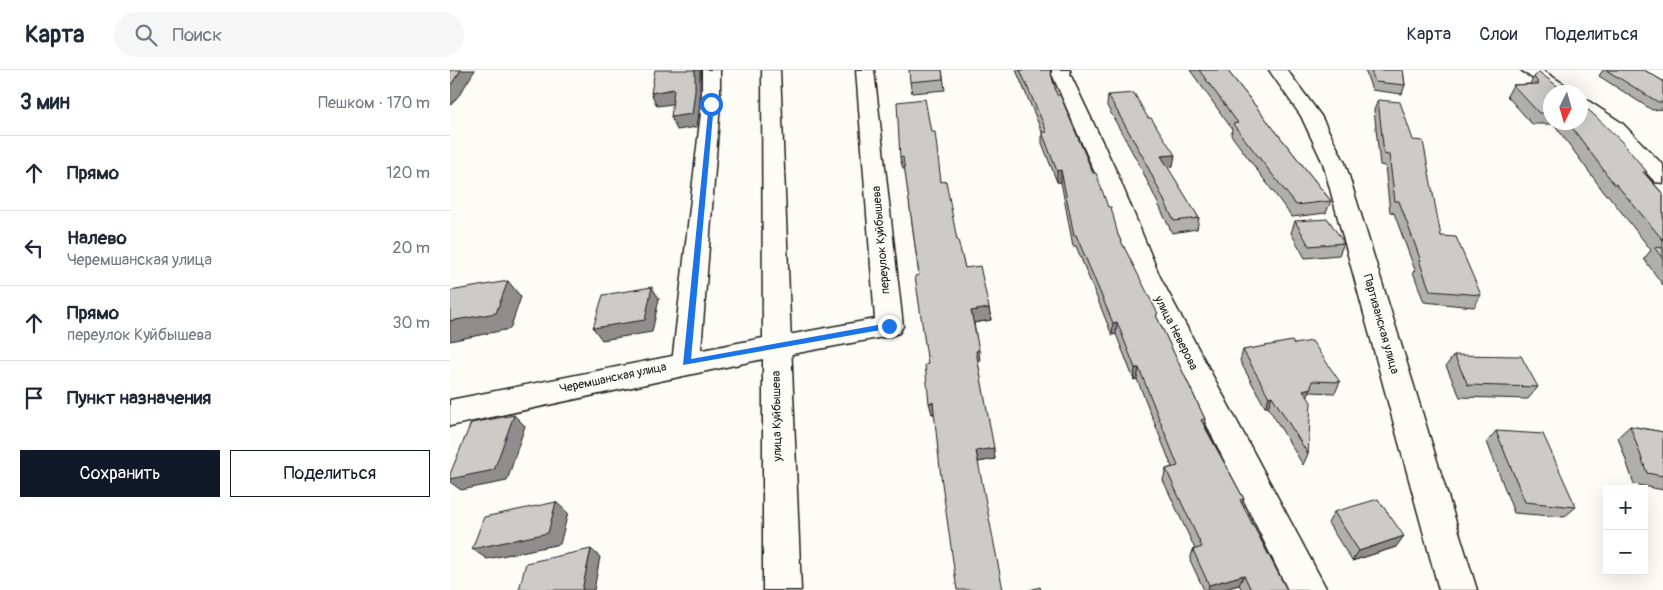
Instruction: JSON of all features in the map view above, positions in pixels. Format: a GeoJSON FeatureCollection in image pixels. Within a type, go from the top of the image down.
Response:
{"type":"FeatureCollection","features":[{"type":"Feature","properties":{"kind":"street"},"geometry":{"type":"LineString","coordinates":[[686,363],[711,104],[711,70]]}},
{"type":"Feature","properties":{"kind":"street","name":"улица Куйбышева"},"geometry":{"type":"LineString","coordinates":[[770,70],[782,590]]}},
{"type":"Feature","properties":{"kind":"street","name":"переулок Куйбышева"},"geometry":{"type":"LineString","coordinates":[[776,346],[889,326],[866,70]]}},
{"type":"Feature","properties":{"kind":"street","name":"улица Неверова"},"geometry":{"type":"LineString","coordinates":[[1061,70],[1061,74],[1106,173],[1147,277],[1308,590]]}},
{"type":"Feature","properties":{"kind":"street","name":"Партизанская улица"},"geometry":{"type":"LineString","coordinates":[[1278,70],[1311,116],[1334,163],[1458,590]]}},
{"type":"Feature","properties":{"kind":"street"},"geometry":{"type":"LineString","coordinates":[[1530,70],[1552,85]]}},
{"type":"Feature","properties":{"kind":"street"},"geometry":{"type":"LineString","coordinates":[[1588,109],[1615,127],[1663,177]]}},
{"type":"Feature","properties":{"kind":"street","name":"Черемшанская улица"},"geometry":{"type":"LineString","coordinates":[[450,413],[776,346]]}},
{"type":"Feature","properties":{"kind":"building"},"geometry":{"type":"Polygon","coordinates":[[[450,70],[461,70],[450,86],[450,70]]]}},
{"type":"Feature","properties":{"kind":"building"},"geometry":{"type":"Polygon","coordinates":[[[655,70],[695,70],[692,114],[671,117],[674,89],[651,93],[655,70]]]}},
{"type":"Feature","properties":{"kind":"building"},"geometry":{"type":"Polygon","coordinates":[[[909,70],[942,70],[943,79],[910,82],[909,70]]]}},
{"type":"Feature","properties":{"kind":"building"},"geometry":{"type":"Polygon","coordinates":[[[1020,70],[1050,70],[1057,95],[1060,95],[1093,173],[1096,173],[1108,207],[1111,207],[1118,235],[1158,314],[1156,315],[1205,419],[1201,420],[1244,499],[1240,500],[1287,590],[1251,590],[1244,575],[1209,585],[1193,550],[1202,547],[1166,469],[1178,466],[1139,368],[1135,368],[1117,322],[1113,323],[1076,235],[1074,235],[1061,170],[1057,171],[1042,132],[1047,132],[1020,70]]]}},
{"type":"Feature","properties":{"kind":"building"},"geometry":{"type":"Polygon","coordinates":[[[1199,70],[1227,70],[1331,201],[1296,205],[1233,124],[1238,123],[1199,70]]]}},
{"type":"Feature","properties":{"kind":"building"},"geometry":{"type":"Polygon","coordinates":[[[1371,70],[1403,70],[1405,85],[1375,82],[1371,70]]]}},
{"type":"Feature","properties":{"kind":"building"},"geometry":{"type":"Polygon","coordinates":[[[1606,70],[1644,70],[1663,81],[1663,102],[1658,102],[1606,70]]]}},
{"type":"Feature","properties":{"kind":"building"},"geometry":{"type":"Polygon","coordinates":[[[1539,72],[1556,85],[1543,85],[1543,113],[1539,113],[1513,85],[1539,84],[1534,77],[1539,72]]]}},
{"type":"Feature","properties":{"kind":"building"},"geometry":{"type":"Polygon","coordinates":[[[1134,93],[1148,118],[1151,118],[1175,155],[1161,156],[1199,218],[1174,221],[1143,157],[1108,95],[1134,93]]]}},
{"type":"Feature","properties":{"kind":"building"},"geometry":{"type":"Polygon","coordinates":[[[925,99],[931,132],[935,132],[941,182],[946,181],[957,240],[965,268],[980,266],[989,308],[971,311],[979,350],[976,351],[994,448],[976,451],[1003,590],[957,590],[940,469],[933,402],[929,403],[925,365],[928,364],[915,276],[919,275],[903,157],[900,158],[897,102],[925,99]]]}},
{"type":"Feature","properties":{"kind":"building"},"geometry":{"type":"Polygon","coordinates":[[[1378,100],[1400,102],[1413,140],[1423,141],[1441,236],[1456,237],[1481,295],[1430,291],[1399,201],[1395,201],[1389,155],[1384,154],[1378,100]]]}},
{"type":"Feature","properties":{"kind":"building"},"geometry":{"type":"Polygon","coordinates":[[[1588,110],[1622,142],[1647,172],[1643,172],[1663,194],[1663,240],[1616,184],[1614,184],[1574,130],[1588,130],[1588,110]]]}},
{"type":"Feature","properties":{"kind":"building"},"geometry":{"type":"Polygon","coordinates":[[[1328,219],[1344,243],[1309,246],[1295,221],[1328,219]]]}},
{"type":"Feature","properties":{"kind":"building"},"geometry":{"type":"Polygon","coordinates":[[[1654,247],[1663,248],[1663,259],[1654,247]]]}},
{"type":"Feature","properties":{"kind":"building"},"geometry":{"type":"Polygon","coordinates":[[[508,281],[496,313],[450,321],[450,291],[508,281]]]}},
{"type":"Feature","properties":{"kind":"building"},"geometry":{"type":"Polygon","coordinates":[[[652,287],[645,320],[593,328],[603,295],[652,287]]]}},
{"type":"Feature","properties":{"kind":"building"},"geometry":{"type":"Polygon","coordinates":[[[1292,341],[1294,344],[1312,341],[1340,382],[1312,381],[1311,388],[1303,390],[1311,402],[1308,454],[1272,396],[1269,397],[1243,350],[1292,341]]]}},
{"type":"Feature","properties":{"kind":"building"},"geometry":{"type":"Polygon","coordinates":[[[1454,355],[1521,356],[1538,387],[1468,385],[1454,355]]]}},
{"type":"Feature","properties":{"kind":"building"},"geometry":{"type":"Polygon","coordinates":[[[514,415],[494,470],[450,479],[450,474],[471,423],[514,415]]]}},
{"type":"Feature","properties":{"kind":"building"},"geometry":{"type":"Polygon","coordinates":[[[1630,426],[1663,432],[1663,476],[1647,473],[1630,426]]]}},
{"type":"Feature","properties":{"kind":"building"},"geometry":{"type":"Polygon","coordinates":[[[1496,431],[1543,434],[1576,507],[1525,502],[1496,431]]]}},
{"type":"Feature","properties":{"kind":"building"},"geometry":{"type":"Polygon","coordinates":[[[1378,499],[1404,536],[1359,551],[1334,512],[1378,499]]]}},
{"type":"Feature","properties":{"kind":"building"},"geometry":{"type":"Polygon","coordinates":[[[556,502],[548,533],[472,549],[484,517],[556,502]]]}},
{"type":"Feature","properties":{"kind":"building"},"geometry":{"type":"Polygon","coordinates":[[[591,549],[582,590],[519,590],[526,563],[591,549]]]}},
{"type":"Feature","properties":{"kind":"building"},"geometry":{"type":"Polygon","coordinates":[[[1040,587],[1041,590],[1030,590],[1040,587]]]}},
{"type":"Feature","properties":{"kind":"route"},"geometry":{"type":"LineString","coordinates":[[711,104],[686,363],[889,326]]}}]}
